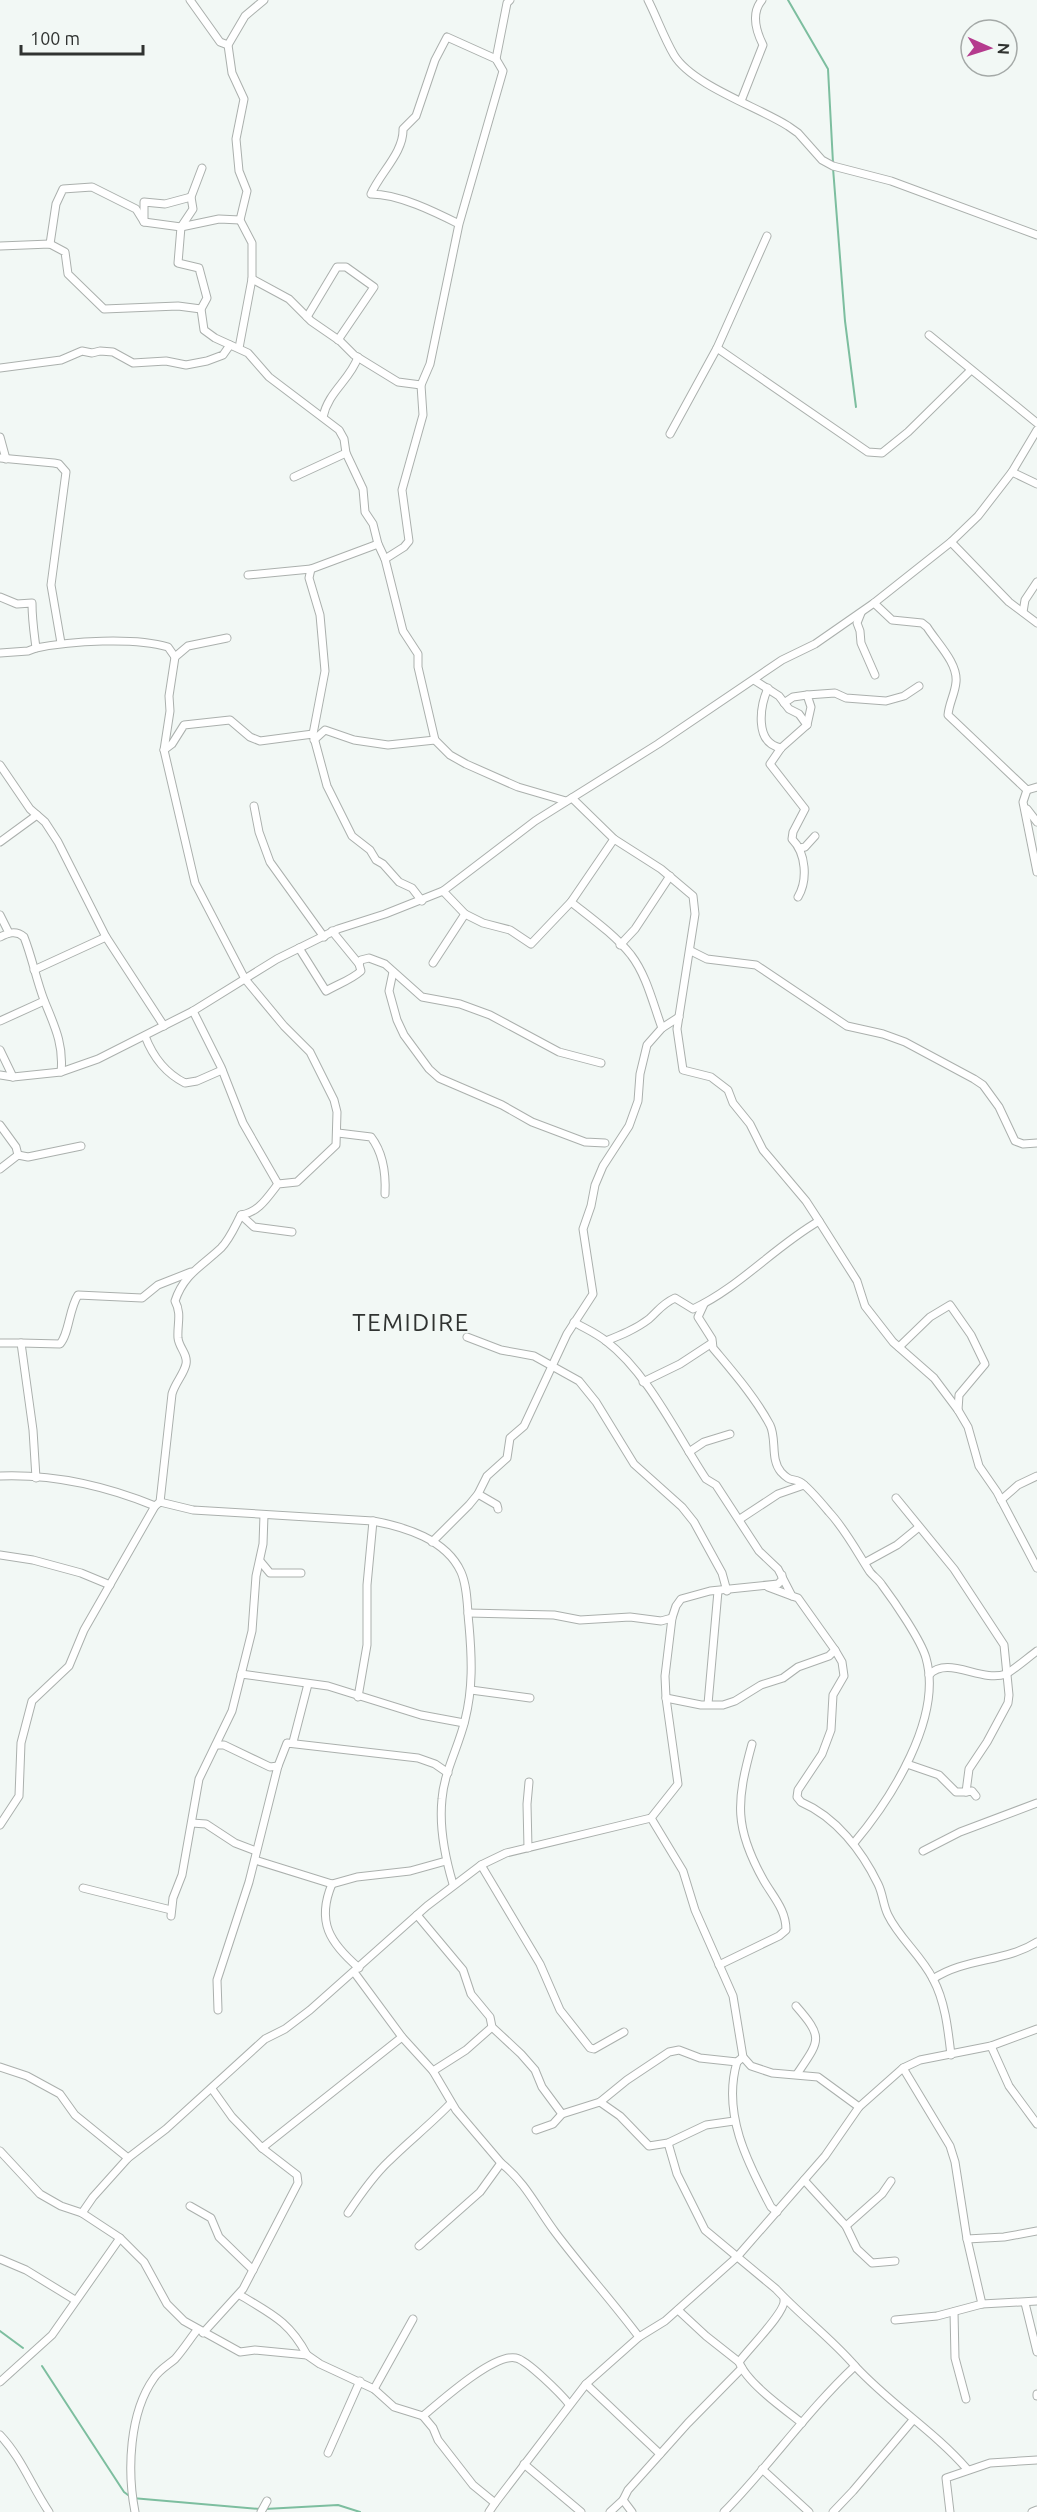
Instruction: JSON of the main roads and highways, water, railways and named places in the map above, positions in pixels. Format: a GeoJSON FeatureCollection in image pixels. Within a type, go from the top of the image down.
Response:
{"type":"FeatureCollection","features":[{"type":"Feature","properties":{"kind":"waterway"},"geometry":{"type":"LineString","coordinates":[[788,0],[828,69],[833,163]]}},
{"type":"Feature","properties":{"kind":"waterway"},"geometry":{"type":"LineString","coordinates":[[833,168],[845,321],[856,407]]}},
{"type":"Feature","properties":{"kind":"waterway"},"geometry":{"type":"LineString","coordinates":[[0,2331],[23,2348]]}},
{"type":"Feature","properties":{"kind":"waterway"},"geometry":{"type":"LineString","coordinates":[[42,2366],[124,2492],[132,2498],[260,2509]]}},
{"type":"Feature","properties":{"kind":"waterway"},"geometry":{"type":"LineString","coordinates":[[265,2509],[338,2505],[360,2512]]}},
{"type":"Feature","properties":{"kind":"district","name":"TEMIDIRE"},"geometry":{"type":"Point","coordinates":[411,1322]}}]}
